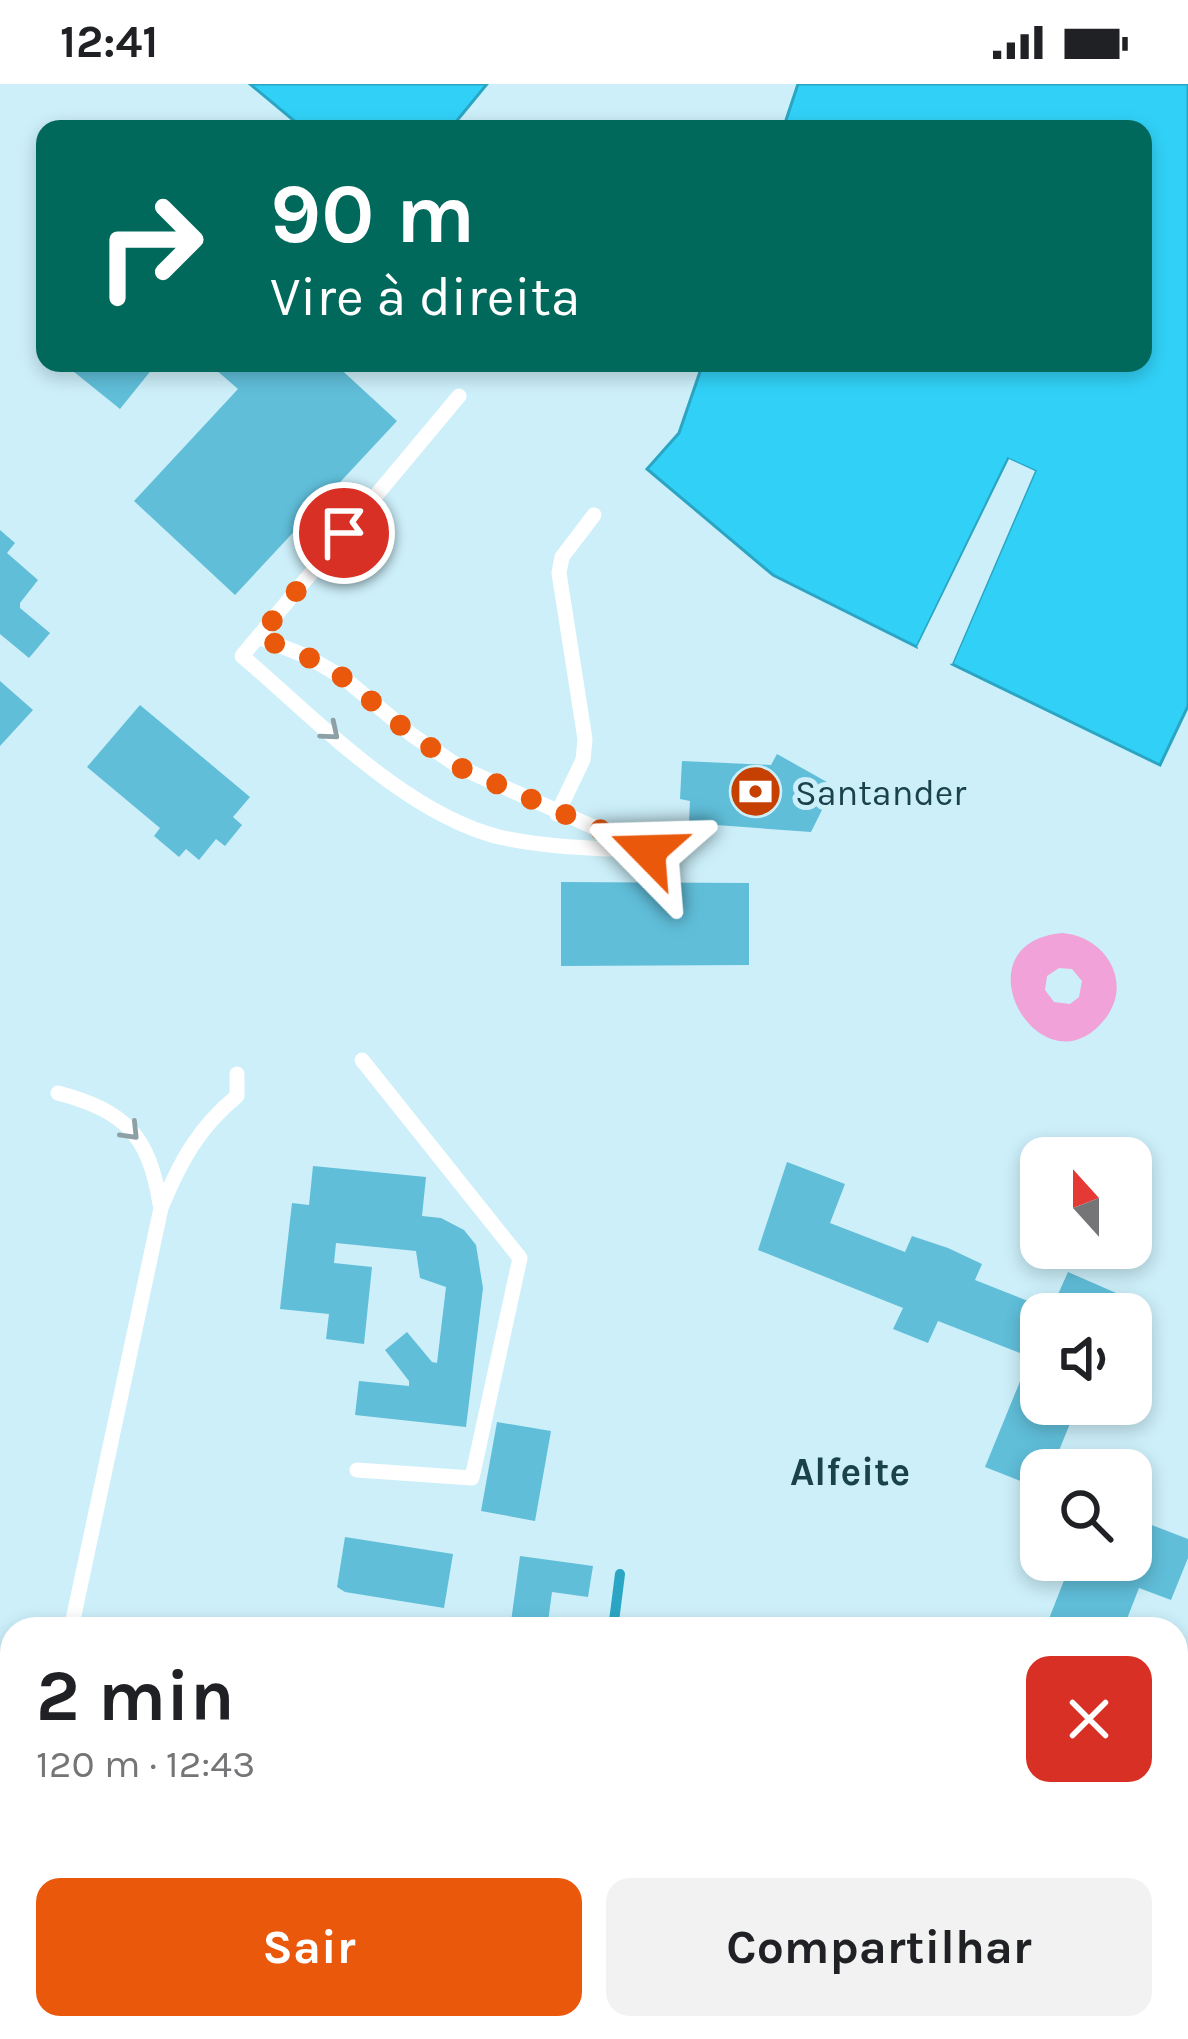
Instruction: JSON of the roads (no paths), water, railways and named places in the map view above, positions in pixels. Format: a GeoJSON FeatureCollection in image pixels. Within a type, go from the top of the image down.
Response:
{"type":"FeatureCollection","features":[{"type":"Feature","properties":{"kind":"lane"},"geometry":{"type":"LineString","coordinates":[[259,637],[344,678],[412,735],[461,768],[648,851],[499,837],[449,817],[405,791],[242,656],[459,396]]}},
{"type":"Feature","properties":{"kind":"lane"},"geometry":{"type":"LineString","coordinates":[[557,814],[583,760],[585,740],[559,573],[562,557],[595,515]]}},
{"type":"Feature","properties":{"kind":"lane"},"geometry":{"type":"LineString","coordinates":[[356,1470],[472,1478],[520,1258],[362,1060]]}},
{"type":"Feature","properties":{"kind":"lane"},"geometry":{"type":"LineString","coordinates":[[74,1617],[161,1208],[184,1154],[199,1132],[237,1096],[237,1074]]}},
{"type":"Feature","properties":{"kind":"lane"},"geometry":{"type":"LineString","coordinates":[[58,1094],[110,1112],[142,1142],[153,1164],[161,1208]]}},
{"type":"Feature","properties":{"kind":"water"},"geometry":{"type":"Polygon","coordinates":[[[250,84],[487,84],[457,120],[293,120],[250,84]]]}},
{"type":"Feature","properties":{"kind":"water"},"geometry":{"type":"Polygon","coordinates":[[[798,84],[1188,84],[1188,706],[1160,765],[952,664],[1035,471],[1008,459],[917,647],[773,575],[647,469],[679,433],[700,372],[1152,372],[1152,120],[786,120],[798,84]]]}},
{"type":"Feature","properties":{"kind":"waterway"},"geometry":{"type":"LineString","coordinates":[[615,1617],[620,1574]]}},
{"type":"Feature","properties":{"kind":"place","name":"Santander"},"geometry":{"type":"Point","coordinates":[756,792]}},
{"type":"Feature","properties":{"kind":"district","name":"Alfeite"},"geometry":{"type":"Point","coordinates":[850,1471]}}]}
